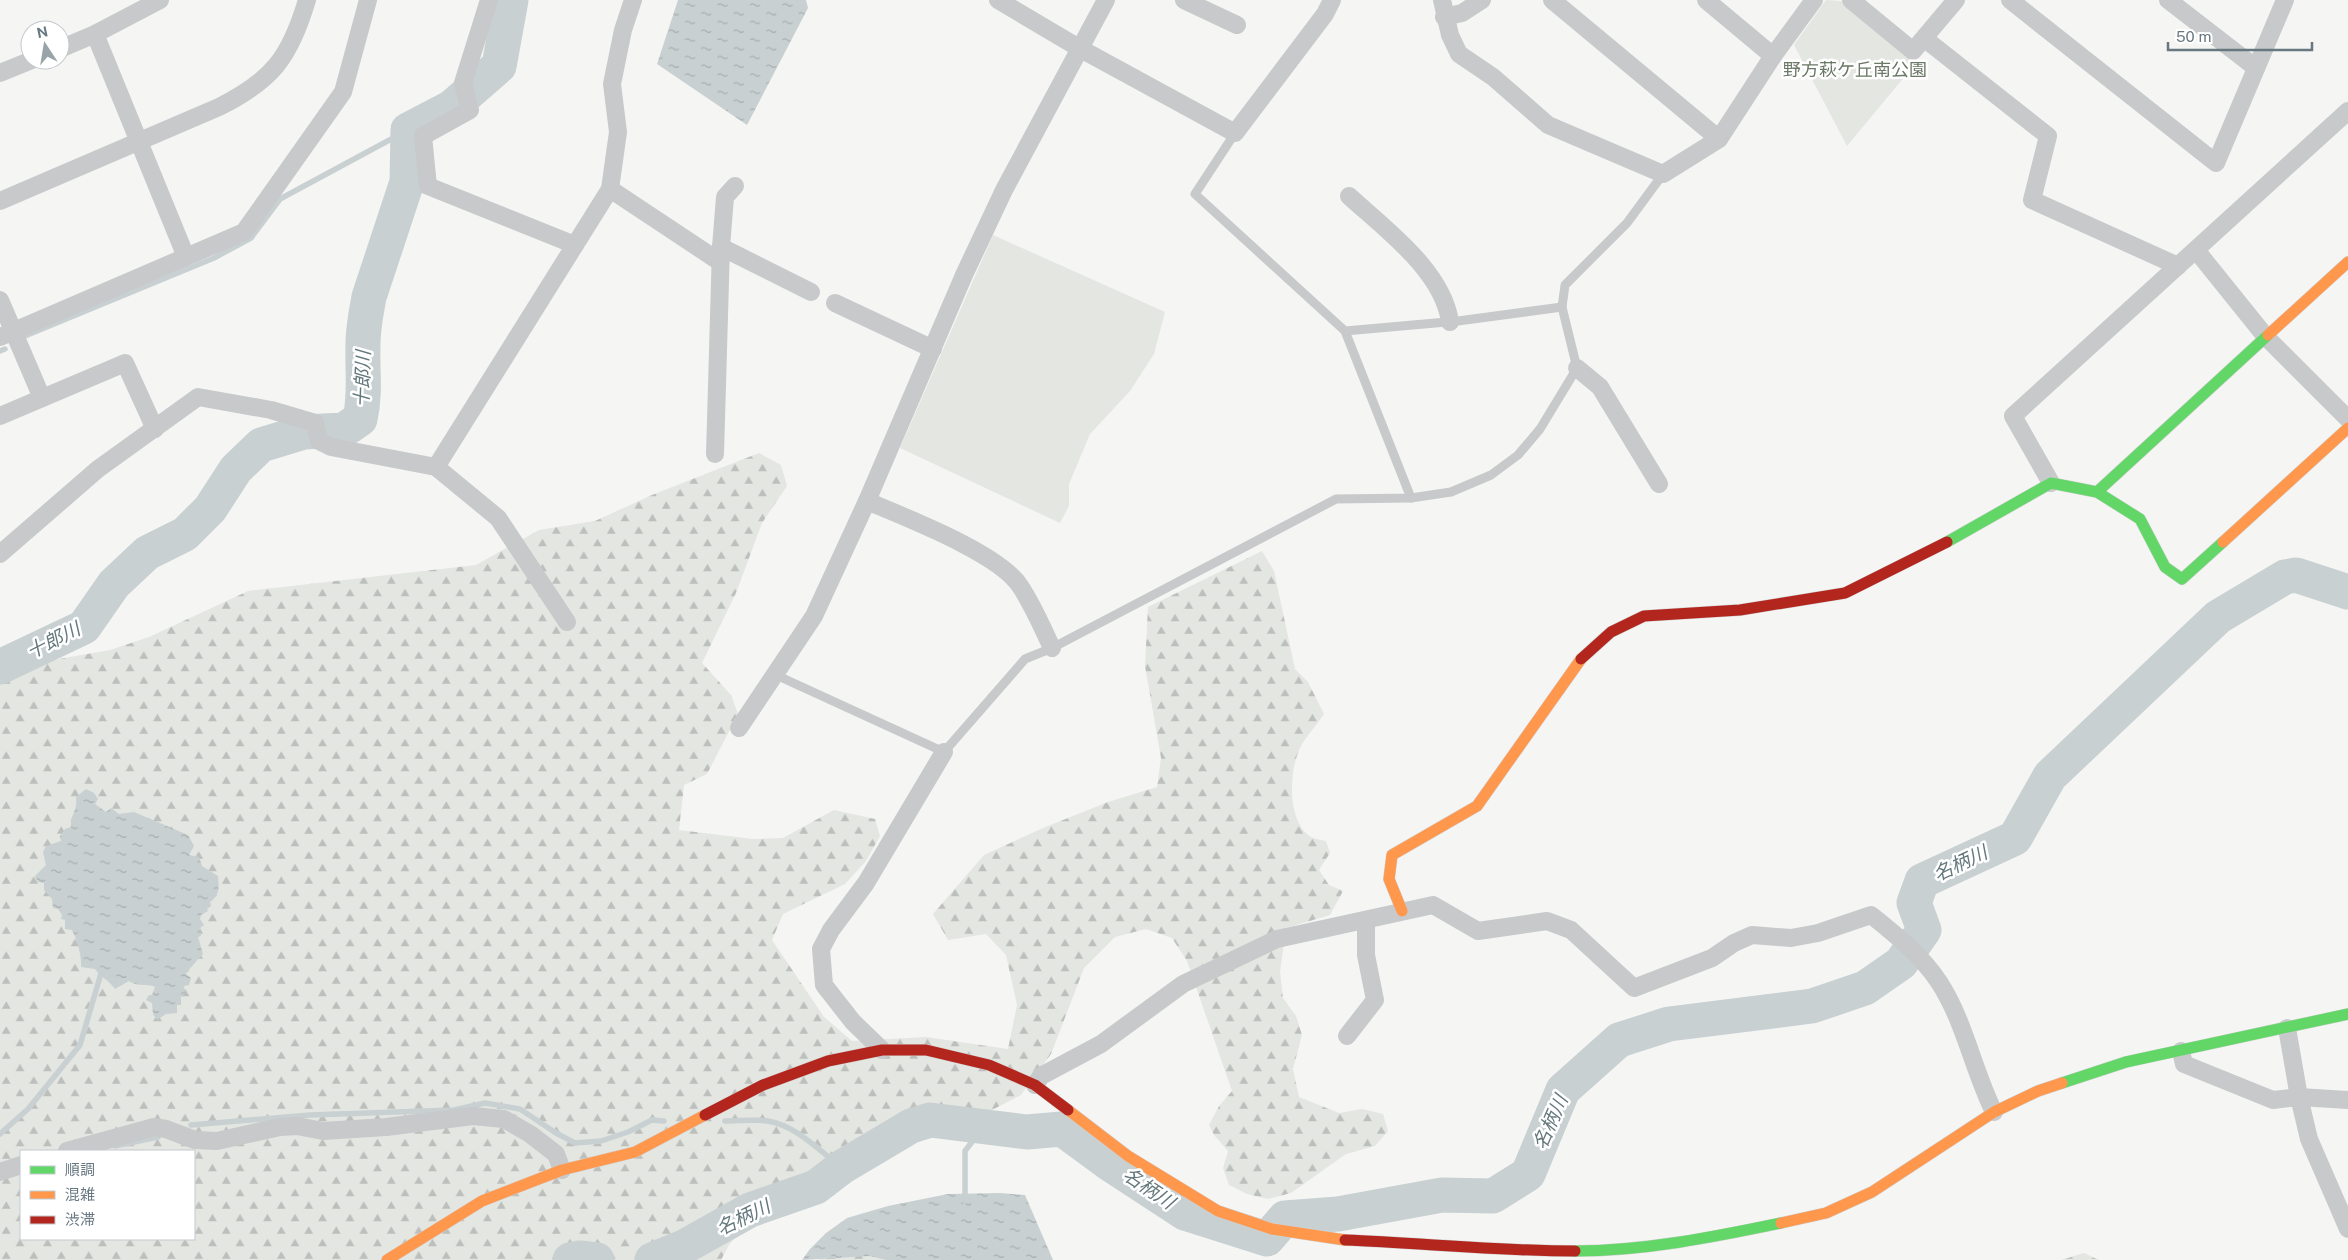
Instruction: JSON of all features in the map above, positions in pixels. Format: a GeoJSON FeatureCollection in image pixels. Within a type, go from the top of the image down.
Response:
{"type":"FeatureCollection","features":[{"type":"Feature","properties":{"kind":"street"},"geometry":{"type":"LineString","coordinates":[[70,44],[95,34],[160,0]]}},
{"type":"Feature","properties":{"kind":"street"},"geometry":{"type":"LineString","coordinates":[[0,201],[248,93],[278,66],[297,35],[307,0]]}},
{"type":"Feature","properties":{"kind":"street"},"geometry":{"type":"LineString","coordinates":[[7,335],[244,232],[343,92],[368,0]]}},
{"type":"Feature","properties":{"kind":"street"},"geometry":{"type":"LineString","coordinates":[[489,0],[463,83],[470,110],[423,136],[428,186],[575,245]]}},
{"type":"Feature","properties":{"kind":"street"},"geometry":{"type":"LineString","coordinates":[[436,467],[610,190],[618,132],[612,84],[623,30],[633,0]]}},
{"type":"Feature","properties":{"kind":"street"},"geometry":{"type":"LineString","coordinates":[[998,0],[1080,48],[1235,133],[1325,14],[1332,0]]}},
{"type":"Feature","properties":{"kind":"street"},"geometry":{"type":"LineString","coordinates":[[740,728],[814,616],[964,275],[1004,190],[1106,0]]}},
{"type":"Feature","properties":{"kind":"street"},"geometry":{"type":"LineString","coordinates":[[1184,0],[1237,25]]}},
{"type":"Feature","properties":{"kind":"street"},"geometry":{"type":"LineString","coordinates":[[1443,9],[1462,13],[1482,0]]}},
{"type":"Feature","properties":{"kind":"street"},"geometry":{"type":"LineString","coordinates":[[1552,0],[1720,139]]}},
{"type":"Feature","properties":{"kind":"street"},"geometry":{"type":"LineString","coordinates":[[1706,0],[1773,56]]}},
{"type":"Feature","properties":{"kind":"street"},"geometry":{"type":"LineString","coordinates":[[1443,9],[1458,54],[1493,77],[1548,125],[1662,174],[1720,139],[1773,56],[1814,0]]}},
{"type":"Feature","properties":{"kind":"street"},"geometry":{"type":"LineString","coordinates":[[1851,0],[1913,51],[1956,0]]}},
{"type":"Feature","properties":{"kind":"street"},"geometry":{"type":"LineString","coordinates":[[2010,0],[2216,163],[2285,0]]}},
{"type":"Feature","properties":{"kind":"street"},"geometry":{"type":"LineString","coordinates":[[2168,0],[2256,68]]}},
{"type":"Feature","properties":{"kind":"street"},"geometry":{"type":"LineString","coordinates":[[95,34],[186,257]]}},
{"type":"Feature","properties":{"kind":"street"},"geometry":{"type":"LineString","coordinates":[[1925,39],[2048,136],[2032,200],[2178,266]]}},
{"type":"Feature","properties":{"kind":"street"},"geometry":{"type":"LineString","coordinates":[[0,73],[20,65]]}},
{"type":"Feature","properties":{"kind":"street"},"geometry":{"type":"LineString","coordinates":[[2051,483],[2013,416],[2348,111]]}},
{"type":"Feature","properties":{"kind":"street"},"geometry":{"type":"LineString","coordinates":[[715,454],[721,255],[725,197],[735,186]]}},
{"type":"Feature","properties":{"kind":"street"},"geometry":{"type":"LineString","coordinates":[[610,190],[721,255],[811,292]]}},
{"type":"Feature","properties":{"kind":"street"},"geometry":{"type":"LineString","coordinates":[[1349,196],[1415,255],[1448,305],[1450,322]]}},
{"type":"Feature","properties":{"kind":"street"},"geometry":{"type":"LineString","coordinates":[[2196,250],[2266,337],[2348,419]]}},
{"type":"Feature","properties":{"kind":"street"},"geometry":{"type":"LineString","coordinates":[[2097,492],[2348,262]]}},
{"type":"Feature","properties":{"kind":"street"},"geometry":{"type":"LineString","coordinates":[[0,300],[7,335],[42,398]]}},
{"type":"Feature","properties":{"kind":"street"},"geometry":{"type":"LineString","coordinates":[[834,302],[933,349]]}},
{"type":"Feature","properties":{"kind":"street"},"geometry":{"type":"LineString","coordinates":[[0,416],[125,363],[155,429]]}},
{"type":"Feature","properties":{"kind":"street"},"geometry":{"type":"LineString","coordinates":[[1577,368],[1600,387],[1658,484]]}},
{"type":"Feature","properties":{"kind":"street"},"geometry":{"type":"LineString","coordinates":[[0,554],[98,469],[198,397],[272,410],[315,423],[317,433],[331,447],[436,467],[498,518],[567,622]]}},
{"type":"Feature","properties":{"kind":"street"},"geometry":{"type":"LineString","coordinates":[[1402,911],[1389,879],[1392,855],[1477,806],[1579,660],[1611,632],[1644,616],[1740,610],[1845,593],[1945,543],[2051,483],[2097,492],[2140,519],[2164,567],[2182,579],[2348,428]]}},
{"type":"Feature","properties":{"kind":"street"},"geometry":{"type":"LineString","coordinates":[[866,501],[945,535],[992,560],[1020,584],[1052,648]]}},
{"type":"Feature","properties":{"kind":"street"},"geometry":{"type":"LineString","coordinates":[[882,1050],[853,1022],[824,985],[821,949],[831,930],[866,883],[944,752]]}},
{"type":"Feature","properties":{"kind":"street"},"geometry":{"type":"LineString","coordinates":[[1035,1085],[1041,1076],[1101,1044],[1183,984],[1277,939],[1366,921],[1402,911],[1433,905],[1478,931],[1547,922],[1570,930],[1634,988],[1712,958],[1734,943],[1752,935],[1791,938],[1818,933],[1871,915],[1909,948],[1939,982],[1951,1004],[1994,1112]]}},
{"type":"Feature","properties":{"kind":"street"},"geometry":{"type":"LineString","coordinates":[[1347,1036],[1375,1000],[1366,955],[1366,921]]}},
{"type":"Feature","properties":{"kind":"street"},"geometry":{"type":"LineString","coordinates":[[387,1260],[482,1202],[562,1170],[635,1152],[763,1085],[828,1060],[882,1050],[926,1050],[989,1065],[1035,1085],[1128,1156],[1218,1211],[1275,1229],[1330,1239],[1427,1243],[1524,1251],[1597,1251],[1710,1238],[1826,1213],[1872,1192],[1994,1112],[2038,1091],[2126,1062],[2348,1014]]}},
{"type":"Feature","properties":{"kind":"street"},"geometry":{"type":"LineString","coordinates":[[2287,1028],[2299,1097],[2310,1139],[2348,1229]]}},
{"type":"Feature","properties":{"kind":"street"},"geometry":{"type":"LineString","coordinates":[[2181,1051],[2184,1064],[2273,1100],[2299,1097],[2348,1100]]}},
{"type":"Feature","properties":{"kind":"street"},"geometry":{"type":"LineString","coordinates":[[71,1150],[154,1127],[166,1129],[195,1140],[217,1141],[280,1127],[297,1126],[323,1131],[386,1127],[473,1116],[504,1119],[530,1134],[556,1154],[562,1170]]}},
{"type":"Feature","properties":{"kind":"street"},"geometry":{"type":"LineString","coordinates":[[0,1172],[20,1165]]}},
{"type":"Feature","properties":{"kind":"lane"},"geometry":{"type":"LineString","coordinates":[[1235,133],[1195,194],[1344,331],[1410,498]]}},
{"type":"Feature","properties":{"kind":"lane"},"geometry":{"type":"LineString","coordinates":[[776,675],[944,752],[1025,659],[1052,648],[1336,499],[1410,498],[1451,492],[1491,476],[1518,455],[1540,430],[1577,368],[1562,307],[1565,285],[1627,223],[1662,174]]}},
{"type":"Feature","properties":{"kind":"lane"},"geometry":{"type":"LineString","coordinates":[[1344,331],[1450,322],[1562,307]]}},
{"type":"Feature","properties":{"kind":"green space","name":"野方萩ケ丘南公園"},"geometry":{"type":"Polygon","coordinates":[[[1826,0],[1841,1],[1915,64],[1847,146],[1794,45],[1826,0]]]}},
{"type":"Feature","properties":{"kind":"green space"},"geometry":{"type":"Polygon","coordinates":[[[993,235],[1165,312],[1154,354],[1130,391],[1090,434],[1069,484],[1069,506],[1060,523],[900,448],[993,235]]]}},
{"type":"Feature","properties":{"kind":"green space"},"geometry":{"type":"Polygon","coordinates":[[[759,453],[781,465],[787,486],[762,523],[736,593],[702,663],[731,695],[738,714],[707,774],[684,785],[679,830],[753,839],[783,838],[834,810],[875,819],[880,836],[866,861],[845,884],[783,914],[772,940],[824,1017],[852,1041],[926,1037],[1008,1049],[1017,1005],[1006,955],[986,934],[948,940],[933,914],[984,855],[1043,828],[1108,802],[1157,787],[1161,758],[1145,666],[1148,607],[1262,551],[1274,571],[1295,669],[1308,682],[1324,714],[1303,742],[1294,767],[1292,794],[1297,820],[1303,830],[1311,837],[1326,841],[1330,853],[1319,870],[1329,885],[1343,891],[1330,915],[1286,928],[1280,972],[1283,998],[1296,1016],[1302,1035],[1293,1069],[1299,1097],[1339,1113],[1362,1109],[1383,1114],[1388,1131],[1375,1146],[1346,1154],[1291,1193],[1268,1199],[1247,1194],[1229,1185],[1223,1168],[1228,1151],[1214,1135],[1209,1125],[1219,1106],[1232,1091],[1187,961],[1172,938],[1146,929],[1115,937],[1084,968],[1051,1054],[1021,1095],[965,1124],[800,1181],[760,1207],[729,1245],[721,1260],[0,1260],[0,675],[53,660],[110,650],[149,637],[248,591],[476,565],[539,530],[595,521],[652,495],[759,453]]]}},
{"type":"Feature","properties":{"kind":"green space"},"geometry":{"type":"Polygon","coordinates":[[[840,1249],[900,1260],[818,1260],[840,1249]]]}},
{"type":"Feature","properties":{"kind":"green space"},"geometry":{"type":"Polygon","coordinates":[[[2084,1253],[2099,1260],[2061,1260],[2084,1253]]]}},
{"type":"Feature","properties":{"kind":"water"},"geometry":{"type":"Polygon","coordinates":[[[678,0],[806,0],[808,8],[747,125],[657,64],[678,0]]]}},
{"type":"Feature","properties":{"kind":"water"},"geometry":{"type":"Polygon","coordinates":[[[86,789],[94,793],[98,799],[95,804],[106,812],[111,808],[119,814],[134,812],[188,835],[194,846],[189,855],[199,857],[202,866],[218,876],[219,887],[217,894],[210,902],[211,906],[207,909],[208,911],[201,915],[200,919],[204,925],[200,928],[201,936],[198,937],[203,954],[186,974],[191,978],[189,985],[184,986],[185,994],[181,996],[181,1005],[177,1005],[177,1013],[166,1014],[157,1020],[153,1014],[152,1003],[146,1000],[149,995],[152,995],[155,987],[135,984],[129,981],[115,989],[95,969],[81,967],[79,948],[72,930],[65,929],[65,920],[61,919],[62,915],[58,909],[53,908],[52,899],[44,890],[44,883],[38,882],[35,876],[46,865],[43,852],[46,846],[61,841],[60,836],[65,829],[71,827],[76,797],[86,789]]]}},
{"type":"Feature","properties":{"kind":"water"},"geometry":{"type":"Polygon","coordinates":[[[1000,1193],[1025,1195],[1053,1260],[886,1260],[870,1256],[802,1260],[826,1233],[847,1218],[888,1206],[948,1194],[1000,1193]]]}},
{"type":"Feature","properties":{"kind":"waterway","name":"十郎川"},"geometry":{"type":"LineString","coordinates":[[0,667],[84,627],[114,584],[147,553],[185,534],[210,509],[236,469],[261,445],[304,432],[344,430],[360,419],[363,400],[363,338],[366,315],[369,297],[407,182],[408,130],[452,107],[499,66],[511,0]]}},
{"type":"Feature","properties":{"kind":"waterway"},"geometry":{"type":"LineString","coordinates":[[25,336],[214,258],[251,238],[280,199],[408,130]]}},
{"type":"Feature","properties":{"kind":"waterway"},"geometry":{"type":"LineString","coordinates":[[0,351],[5,349]]}},
{"type":"Feature","properties":{"kind":"waterway","name":"名柄川"},"geometry":{"type":"LineString","coordinates":[[652,1260],[684,1247],[750,1210],[816,1187],[842,1167],[911,1126],[930,1120],[1027,1132],[1062,1129],[1107,1162],[1185,1213],[1267,1239],[1285,1218],[1338,1214],[1442,1195],[1493,1196],[1528,1174],[1563,1090],[1619,1040],[1669,1024],[1812,1006],[1865,988],[1901,963],[1924,930],[1914,903],[1922,881],[2015,838],[2050,776],[2218,617],[2285,577],[2296,575],[2348,592]]}},
{"type":"Feature","properties":{"kind":"waterway"},"geometry":{"type":"LineString","coordinates":[[0,1134],[28,1109],[80,1045],[102,970]]}},
{"type":"Feature","properties":{"kind":"waterway"},"geometry":{"type":"LineString","coordinates":[[191,1125],[310,1115],[454,1110],[485,1103],[520,1109],[575,1143],[601,1141],[628,1132],[652,1120],[664,1121]]}},
{"type":"Feature","properties":{"kind":"waterway"},"geometry":{"type":"LineString","coordinates":[[725,1121],[763,1120],[779,1124],[807,1140],[842,1167]]}},
{"type":"Feature","properties":{"kind":"waterway"},"geometry":{"type":"LineString","coordinates":[[965,1201],[965,1151],[984,1126]]}},
{"type":"Feature","properties":{"kind":"waterway"},"geometry":{"type":"LineString","coordinates":[[115,1146],[158,1137]]}},
{"type":"Feature","properties":{"kind":"waterway","name":"名柄川"},"geometry":{"type":"LineString","coordinates":[[570,1260],[580,1258],[597,1260]]}},
{"type":"Feature","properties":{"kind":"traffic: fast"},"geometry":{"type":"LineString","coordinates":[[2097,492],[2268,335]]}},
{"type":"Feature","properties":{"kind":"traffic: fast"},"geometry":{"type":"LineString","coordinates":[[1947,542],[2051,483],[2097,492],[2140,519],[2165,567],[2182,579],[2223,542]]}},
{"type":"Feature","properties":{"kind":"traffic: fast"},"geometry":{"type":"LineString","coordinates":[[2062,1083],[2126,1062],[2348,1014]]}},
{"type":"Feature","properties":{"kind":"traffic: fast"},"geometry":{"type":"LineString","coordinates":[[1575,1251],[1653,1246],[1781,1223]]}},
{"type":"Feature","properties":{"kind":"traffic: slow"},"geometry":{"type":"LineString","coordinates":[[2268,335],[2348,262]]}},
{"type":"Feature","properties":{"kind":"traffic: slow"},"geometry":{"type":"LineString","coordinates":[[2223,542],[2348,428]]}},
{"type":"Feature","properties":{"kind":"traffic: slow"},"geometry":{"type":"LineString","coordinates":[[1402,911],[1389,879],[1392,855],[1477,806],[1581,659]]}},
{"type":"Feature","properties":{"kind":"traffic: slow"},"geometry":{"type":"LineString","coordinates":[[1781,1223],[1826,1213],[1872,1192],[1994,1112],[2038,1091],[2062,1083]]}},
{"type":"Feature","properties":{"kind":"traffic: slow"},"geometry":{"type":"LineString","coordinates":[[1068,1110],[1128,1156],[1218,1211],[1272,1229],[1345,1240]]}},
{"type":"Feature","properties":{"kind":"traffic: slow"},"geometry":{"type":"LineString","coordinates":[[387,1260],[482,1201],[562,1170],[635,1152],[705,1115]]}},
{"type":"Feature","properties":{"kind":"traffic: jam"},"geometry":{"type":"LineString","coordinates":[[1581,659],[1611,632],[1644,616],[1740,610],[1845,593],[1947,542]]}},
{"type":"Feature","properties":{"kind":"traffic: jam"},"geometry":{"type":"LineString","coordinates":[[705,1115],[763,1085],[828,1061],[882,1050],[926,1050],[989,1065],[1035,1085],[1068,1110]]}},
{"type":"Feature","properties":{"kind":"traffic: jam"},"geometry":{"type":"LineString","coordinates":[[1345,1240],[1517,1250],[1575,1251]]}}]}
